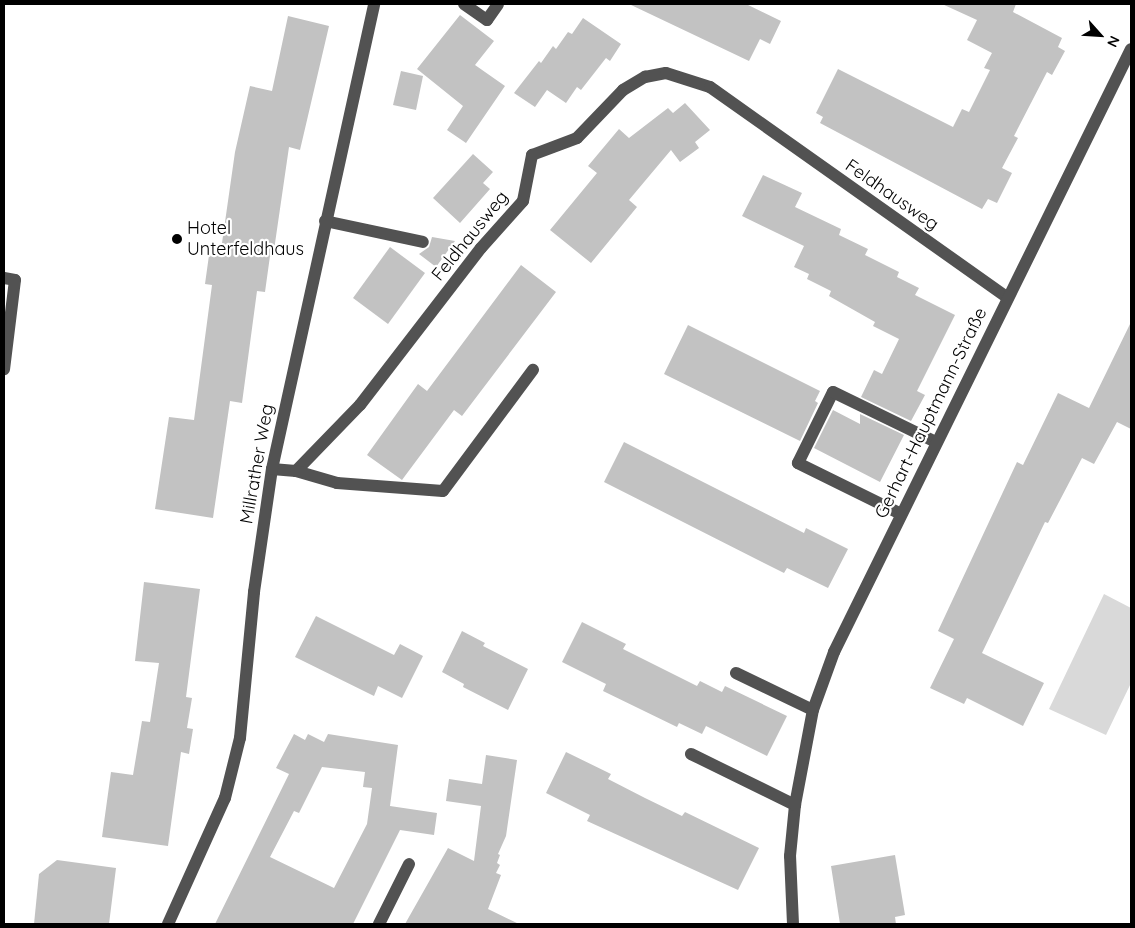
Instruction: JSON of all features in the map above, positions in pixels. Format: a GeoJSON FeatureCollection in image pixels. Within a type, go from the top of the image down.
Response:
{"type":"FeatureCollection","features":[{"type":"Feature","properties":{"kind":"street","name":"Millrather Weg"},"geometry":{"type":"LineString","coordinates":[[168,924],[225,798],[240,738],[254,592],[272,469],[374,4]]}},
{"type":"Feature","properties":{"kind":"street"},"geometry":{"type":"LineString","coordinates":[[464,4],[487,20],[498,4]]}},
{"type":"Feature","properties":{"kind":"street","name":"Gerhart-Hauptmann-Straße"},"geometry":{"type":"LineString","coordinates":[[793,924],[790,856],[795,805],[813,710],[846,624],[1131,49]]}},
{"type":"Feature","properties":{"kind":"street","name":"Feldhausweg"},"geometry":{"type":"LineString","coordinates":[[296,471],[360,405],[481,248],[523,201],[532,155],[577,138],[623,90],[646,77],[666,73],[710,87],[1007,297]]}},
{"type":"Feature","properties":{"kind":"street"},"geometry":{"type":"LineString","coordinates":[[325,221],[423,242]]}},
{"type":"Feature","properties":{"kind":"street"},"geometry":{"type":"LineString","coordinates":[[4,278],[15,280],[4,369]]}},
{"type":"Feature","properties":{"kind":"street"},"geometry":{"type":"LineString","coordinates":[[272,469],[296,471],[337,483],[443,491],[533,370]]}},
{"type":"Feature","properties":{"kind":"street"},"geometry":{"type":"LineString","coordinates":[[901,514],[798,463],[833,392],[936,442]]}},
{"type":"Feature","properties":{"kind":"street"},"geometry":{"type":"LineString","coordinates":[[736,673],[813,710]]}},
{"type":"Feature","properties":{"kind":"street"},"geometry":{"type":"LineString","coordinates":[[691,754],[795,805]]}},
{"type":"Feature","properties":{"kind":"street"},"geometry":{"type":"LineString","coordinates":[[379,924],[409,864]]}},
{"type":"Feature","properties":{"kind":"shaded area"},"geometry":{"type":"Polygon","coordinates":[[[1104,594],[1131,608],[1131,683],[1106,735],[1049,709],[1104,594]]]}},
{"type":"Feature","properties":{"kind":"building"},"geometry":{"type":"Polygon","coordinates":[[[629,4],[746,4],[781,21],[770,44],[760,39],[749,61],[629,4]]]}},
{"type":"Feature","properties":{"kind":"building"},"geometry":{"type":"Polygon","coordinates":[[[942,4],[1016,4],[1013,12],[1062,38],[1058,47],[1065,51],[1052,75],[1047,72],[1014,136],[1018,138],[1002,168],[1012,173],[997,203],[988,199],[982,209],[820,123],[823,117],[816,113],[838,69],[953,127],[962,109],[969,112],[990,70],[984,68],[992,53],[967,40],[977,20],[942,4]]]}},
{"type":"Feature","properties":{"kind":"building"},"geometry":{"type":"Polygon","coordinates":[[[460,15],[494,41],[475,65],[505,86],[466,143],[447,130],[463,106],[417,69],[460,15]]]}},
{"type":"Feature","properties":{"kind":"building"},"geometry":{"type":"Polygon","coordinates":[[[288,16],[329,26],[300,150],[289,147],[273,257],[270,256],[265,292],[257,291],[242,403],[230,401],[213,518],[155,509],[169,417],[194,420],[212,285],[205,284],[210,248],[221,250],[235,152],[250,86],[272,91],[288,16]]]}},
{"type":"Feature","properties":{"kind":"building"},"geometry":{"type":"Polygon","coordinates":[[[583,18],[621,44],[610,61],[606,58],[581,90],[577,87],[566,103],[547,90],[535,107],[514,93],[539,61],[541,63],[553,46],[556,49],[568,32],[572,34],[583,18]]]}},
{"type":"Feature","properties":{"kind":"building"},"geometry":{"type":"Polygon","coordinates":[[[401,71],[423,76],[416,110],[393,105],[401,71]]]}},
{"type":"Feature","properties":{"kind":"building"},"geometry":{"type":"Polygon","coordinates":[[[685,103],[710,130],[695,142],[699,148],[680,162],[671,150],[629,200],[637,207],[591,263],[550,230],[597,173],[588,166],[619,129],[629,138],[668,108],[673,113],[685,103]]]}},
{"type":"Feature","properties":{"kind":"building"},"geometry":{"type":"Polygon","coordinates":[[[473,154],[493,172],[483,183],[490,189],[460,223],[433,198],[473,154]]]}},
{"type":"Feature","properties":{"kind":"building"},"geometry":{"type":"Polygon","coordinates":[[[763,175],[802,193],[795,207],[841,229],[839,235],[868,249],[865,255],[899,272],[897,277],[919,288],[915,295],[955,315],[917,391],[925,395],[911,421],[861,397],[874,370],[882,374],[899,339],[873,326],[875,322],[829,296],[831,291],[807,279],[809,274],[794,267],[804,246],[742,216],[763,175]]]}},
{"type":"Feature","properties":{"kind":"building"},"geometry":{"type":"Polygon","coordinates":[[[432,237],[455,241],[436,267],[419,254],[429,247],[432,237]]]}},
{"type":"Feature","properties":{"kind":"building"},"geometry":{"type":"Polygon","coordinates":[[[390,247],[425,273],[388,324],[353,298],[390,247]]]}},
{"type":"Feature","properties":{"kind":"building"},"geometry":{"type":"Polygon","coordinates":[[[521,265],[556,292],[462,416],[454,410],[402,480],[367,455],[418,384],[427,391],[521,265]]]}},
{"type":"Feature","properties":{"kind":"building"},"geometry":{"type":"Polygon","coordinates":[[[1131,322],[1131,429],[1117,422],[1094,464],[1082,458],[1048,523],[1045,522],[982,653],[1044,683],[1023,726],[967,698],[964,704],[930,688],[954,639],[938,631],[1017,462],[1023,465],[1058,393],[1089,408],[1131,322]]]}},
{"type":"Feature","properties":{"kind":"building"},"geometry":{"type":"Polygon","coordinates":[[[688,325],[820,391],[815,401],[818,403],[800,441],[664,374],[688,325]]]}},
{"type":"Feature","properties":{"kind":"building"},"geometry":{"type":"Polygon","coordinates":[[[833,410],[860,424],[860,414],[904,435],[880,482],[814,448],[833,410]]]}},
{"type":"Feature","properties":{"kind":"building"},"geometry":{"type":"Polygon","coordinates":[[[624,442],[804,533],[806,528],[848,549],[828,588],[787,568],[784,573],[604,482],[624,442]]]}},
{"type":"Feature","properties":{"kind":"building"},"geometry":{"type":"Polygon","coordinates":[[[144,582],[200,589],[186,697],[192,698],[187,728],[193,729],[189,754],[181,752],[168,846],[102,837],[111,772],[133,775],[142,721],[150,722],[159,663],[135,661],[144,582]]]}},
{"type":"Feature","properties":{"kind":"building"},"geometry":{"type":"Polygon","coordinates":[[[316,616],[394,655],[400,644],[423,656],[402,698],[378,686],[374,696],[295,657],[316,616]]]}},
{"type":"Feature","properties":{"kind":"building"},"geometry":{"type":"Polygon","coordinates":[[[582,622],[626,644],[623,649],[697,686],[700,681],[722,692],[725,686],[787,716],[767,756],[706,726],[702,734],[679,723],[677,727],[603,691],[606,684],[562,662],[582,622]]]}},
{"type":"Feature","properties":{"kind":"building"},"geometry":{"type":"Polygon","coordinates":[[[462,631],[485,643],[483,646],[528,669],[508,710],[463,687],[464,684],[442,672],[462,631]]]}},
{"type":"Feature","properties":{"kind":"building"},"geometry":{"type":"Polygon","coordinates":[[[294,734],[305,740],[308,734],[324,742],[328,734],[398,745],[390,806],[437,813],[434,835],[400,830],[353,924],[215,924],[289,774],[276,768],[294,734]],[[322,767],[299,813],[294,811],[270,857],[334,888],[367,824],[372,788],[363,787],[365,772],[322,767]]]}},
{"type":"Feature","properties":{"kind":"building"},"geometry":{"type":"Polygon","coordinates":[[[566,752],[611,774],[608,779],[645,798],[682,816],[685,812],[759,848],[738,890],[587,821],[590,815],[546,793],[566,752]]]}},
{"type":"Feature","properties":{"kind":"building"},"geometry":{"type":"Polygon","coordinates":[[[486,755],[517,760],[506,836],[498,854],[500,855],[497,863],[500,865],[496,873],[501,875],[488,909],[519,924],[405,924],[448,848],[474,861],[481,806],[446,801],[449,779],[482,784],[486,755]]]}},
{"type":"Feature","properties":{"kind":"building"},"geometry":{"type":"Polygon","coordinates":[[[895,855],[905,915],[895,917],[896,924],[840,924],[831,866],[895,855]]]}},
{"type":"Feature","properties":{"kind":"building"},"geometry":{"type":"Polygon","coordinates":[[[57,860],[116,868],[109,924],[34,924],[39,874],[57,860]]]}},
{"type":"Feature","properties":{"kind":"place","name":"Hotel Unterfeldhaus"},"geometry":{"type":"Point","coordinates":[177,239]}}]}
